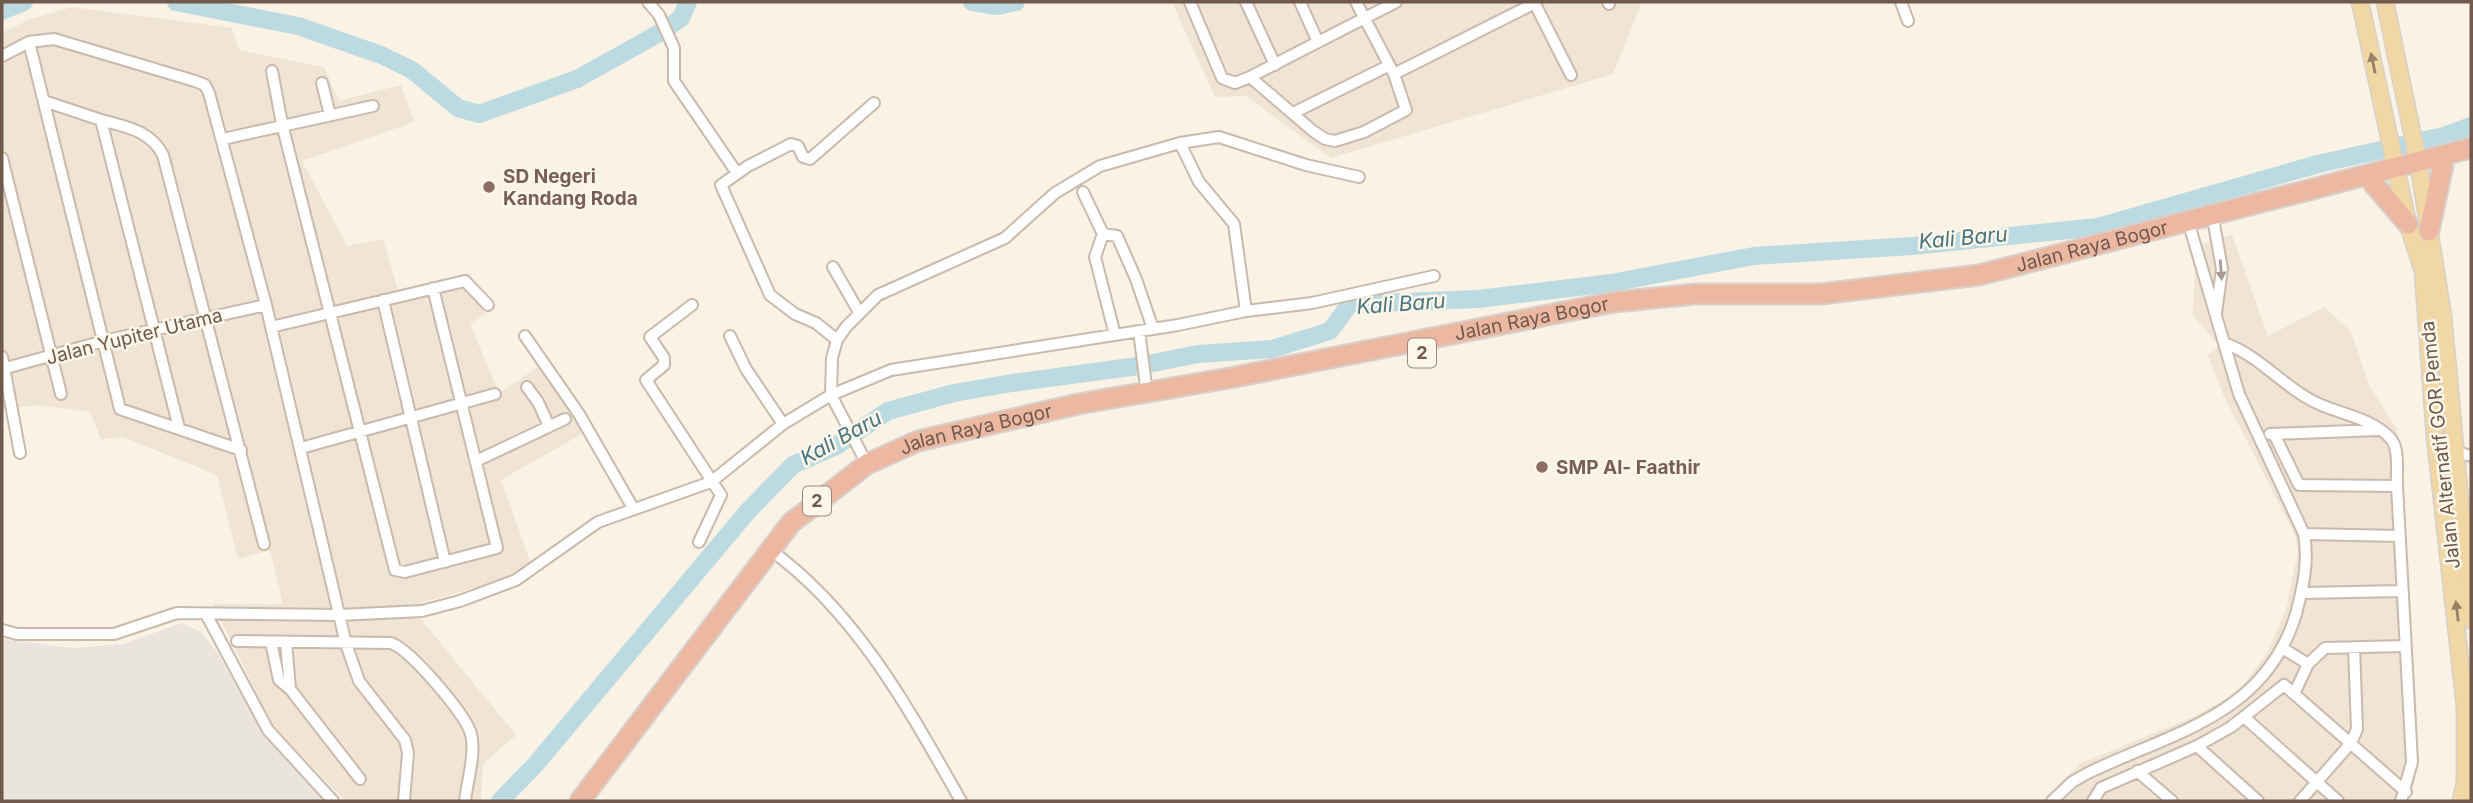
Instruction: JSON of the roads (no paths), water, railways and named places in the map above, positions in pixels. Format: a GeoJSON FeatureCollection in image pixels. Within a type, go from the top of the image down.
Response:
{"type":"FeatureCollection","features":[{"type":"Feature","properties":{"kind":"highway","name":"Jalan Raya Bogor"},"geometry":{"type":"LineString","coordinates":[[580,801],[773,552],[820,512],[867,478],[924,451],[997,432],[1516,335],[1620,312],[1696,306],[1822,306],[1981,287],[2396,166],[2471,148]]}},
{"type":"Feature","properties":{"kind":"highway","name":"Jalan Raya Bogor"},"geometry":{"type":"LineString","coordinates":[[2418,162],[2443,165],[2471,158]]}},
{"type":"Feature","properties":{"kind":"highway"},"geometry":{"type":"LineString","coordinates":[[2429,232],[2443,165]]}},
{"type":"Feature","properties":{"kind":"highway","name":"Jalan Raya Bogor"},"geometry":{"type":"LineString","coordinates":[[594,801],[791,523],[867,464],[918,441],[1146,384],[1549,317],[1614,302],[1695,294],[1821,294],[1979,275],[2191,231],[2373,183],[2396,166]]}},
{"type":"Feature","properties":{"kind":"highway"},"geometry":{"type":"LineString","coordinates":[[2373,183],[2408,224]]}},
{"type":"Feature","properties":{"kind":"main road","name":"Jalan Alternatif GOR Pemda"},"geometry":{"type":"LineString","coordinates":[[2360,2],[2408,224],[2423,271],[2435,436],[2459,630],[2465,706],[2465,782],[2461,801]]}},
{"type":"Feature","properties":{"kind":"main road","name":"Jalan Alternatif GOR Pemda"},"geometry":{"type":"LineString","coordinates":[[2385,2],[2418,162],[2443,316],[2453,451],[2466,531],[2471,620]]}},
{"type":"Feature","properties":{"kind":"street"},"geometry":{"type":"LineString","coordinates":[[648,2],[659,15],[674,48],[674,81],[737,173]]}},
{"type":"Feature","properties":{"kind":"street"},"geometry":{"type":"LineString","coordinates":[[1190,2],[1222,78],[1236,83],[1396,2]]}},
{"type":"Feature","properties":{"kind":"street"},"geometry":{"type":"LineString","coordinates":[[1246,2],[1275,65]]}},
{"type":"Feature","properties":{"kind":"street"},"geometry":{"type":"LineString","coordinates":[[1300,2],[1318,42]]}},
{"type":"Feature","properties":{"kind":"street"},"geometry":{"type":"LineString","coordinates":[[1251,77],[1325,139],[1335,141],[1364,132],[1406,110],[1391,70],[1356,2]]}},
{"type":"Feature","properties":{"kind":"street"},"geometry":{"type":"LineString","coordinates":[[1901,2],[1909,21]]}},
{"type":"Feature","properties":{"kind":"street"},"geometry":{"type":"LineString","coordinates":[[1295,112],[1535,3],[1571,75]]}},
{"type":"Feature","properties":{"kind":"street"},"geometry":{"type":"LineString","coordinates":[[2,56],[29,42],[54,39],[205,85],[223,139],[266,304],[346,644],[359,681],[405,740],[408,753],[404,801]]}},
{"type":"Feature","properties":{"kind":"street"},"geometry":{"type":"LineString","coordinates":[[29,42],[120,409],[241,450]]}},
{"type":"Feature","properties":{"kind":"street"},"geometry":{"type":"LineString","coordinates":[[272,71],[282,124],[395,570],[405,572],[497,548],[433,288]]}},
{"type":"Feature","properties":{"kind":"street"},"geometry":{"type":"LineString","coordinates":[[322,83],[330,115]]}},
{"type":"Feature","properties":{"kind":"street"},"geometry":{"type":"LineString","coordinates":[[44,101],[140,131],[156,141],[163,155],[264,544]]}},
{"type":"Feature","properties":{"kind":"street"},"geometry":{"type":"LineString","coordinates":[[836,340],[816,323],[795,314],[770,295],[755,267],[735,211],[721,185],[737,173],[791,144],[798,146],[803,157],[810,159],[874,103]]}},
{"type":"Feature","properties":{"kind":"street"},"geometry":{"type":"LineString","coordinates":[[223,139],[373,106]]}},
{"type":"Feature","properties":{"kind":"street"},"geometry":{"type":"LineString","coordinates":[[101,120],[179,428]]}},
{"type":"Feature","properties":{"kind":"street"},"geometry":{"type":"LineString","coordinates":[[867,464],[848,433],[831,395],[836,340],[859,312],[878,295],[1005,238],[1055,193],[1100,166],[1180,143],[1201,138],[1228,139],[1306,165],[1359,177]]}},
{"type":"Feature","properties":{"kind":"street"},"geometry":{"type":"LineString","coordinates":[[1180,143],[1199,182],[1234,224],[1246,311]]}},
{"type":"Feature","properties":{"kind":"street"},"geometry":{"type":"LineString","coordinates":[[2,158],[61,394]]}},
{"type":"Feature","properties":{"kind":"street"},"geometry":{"type":"LineString","coordinates":[[1083,192],[1102,234],[1095,257],[1115,335]]}},
{"type":"Feature","properties":{"kind":"street"},"geometry":{"type":"LineString","coordinates":[[2214,224],[2222,269],[2216,316]]}},
{"type":"Feature","properties":{"kind":"street"},"geometry":{"type":"LineString","coordinates":[[2052,801],[2088,773],[2213,717],[2257,683],[2284,649],[2302,593],[2307,551],[2304,534],[2291,499],[2239,394],[2191,231]]}},
{"type":"Feature","properties":{"kind":"street"},"geometry":{"type":"LineString","coordinates":[[1102,234],[1117,236],[1126,253],[1153,329]]}},
{"type":"Feature","properties":{"kind":"street"},"geometry":{"type":"LineString","coordinates":[[833,267],[859,312]]}},
{"type":"Feature","properties":{"kind":"street"},"geometry":{"type":"LineString","coordinates":[[2,630],[17,634],[114,634],[177,613],[339,615],[422,611],[460,601],[516,580],[584,530],[633,508],[711,482],[783,424],[831,395],[891,370],[1153,329],[1246,311],[1312,303],[1434,276]]}},
{"type":"Feature","properties":{"kind":"street"},"geometry":{"type":"LineString","coordinates":[[271,327],[465,281],[488,304]]}},
{"type":"Feature","properties":{"kind":"street"},"geometry":{"type":"LineString","coordinates":[[383,300],[445,562]]}},
{"type":"Feature","properties":{"kind":"street","name":"Jalan Yupiter Utama"},"geometry":{"type":"LineString","coordinates":[[3,365],[266,304]]}},
{"type":"Feature","properties":{"kind":"street"},"geometry":{"type":"LineString","coordinates":[[692,305],[650,337],[663,358],[664,365],[646,380],[721,497],[699,542]]}},
{"type":"Feature","properties":{"kind":"street"},"geometry":{"type":"LineString","coordinates":[[1139,331],[1146,384]]}},
{"type":"Feature","properties":{"kind":"street"},"geometry":{"type":"LineString","coordinates":[[730,335],[746,369],[783,424]]}},
{"type":"Feature","properties":{"kind":"street"},"geometry":{"type":"LineString","coordinates":[[525,336],[579,414],[633,508]]}},
{"type":"Feature","properties":{"kind":"street"},"geometry":{"type":"LineString","coordinates":[[2224,343],[2244,350],[2310,400],[2379,430],[2396,445],[2412,762],[2404,797]]}},
{"type":"Feature","properties":{"kind":"street"},"geometry":{"type":"LineString","coordinates":[[3,365],[20,453]]}},
{"type":"Feature","properties":{"kind":"street"},"geometry":{"type":"LineString","coordinates":[[527,387],[538,401],[548,426]]}},
{"type":"Feature","properties":{"kind":"street"},"geometry":{"type":"LineString","coordinates":[[301,448],[495,394]]}},
{"type":"Feature","properties":{"kind":"street"},"geometry":{"type":"LineString","coordinates":[[476,461],[565,419]]}},
{"type":"Feature","properties":{"kind":"street"},"geometry":{"type":"LineString","coordinates":[[2256,432],[2274,434],[2379,430]]}},
{"type":"Feature","properties":{"kind":"street"},"geometry":{"type":"LineString","coordinates":[[2274,434],[2299,485],[2397,486]]}},
{"type":"Feature","properties":{"kind":"street"},"geometry":{"type":"LineString","coordinates":[[2453,451],[2471,456]]}},
{"type":"Feature","properties":{"kind":"street"},"geometry":{"type":"LineString","coordinates":[[2304,534],[2399,536]]}},
{"type":"Feature","properties":{"kind":"street"},"geometry":{"type":"LineString","coordinates":[[773,552],[869,650],[961,801]]}},
{"type":"Feature","properties":{"kind":"street"},"geometry":{"type":"LineString","coordinates":[[2302,593],[2402,591]]}},
{"type":"Feature","properties":{"kind":"street"},"geometry":{"type":"LineString","coordinates":[[206,614],[268,730],[333,801]]}},
{"type":"Feature","properties":{"kind":"street"},"geometry":{"type":"LineString","coordinates":[[237,641],[397,645],[407,651],[470,730],[471,755],[465,801]]}},
{"type":"Feature","properties":{"kind":"street"},"geometry":{"type":"LineString","coordinates":[[271,642],[277,675],[283,685],[290,689],[360,779]]}},
{"type":"Feature","properties":{"kind":"street"},"geometry":{"type":"LineString","coordinates":[[286,642],[290,689]]}},
{"type":"Feature","properties":{"kind":"street"},"geometry":{"type":"LineString","coordinates":[[2294,694],[2308,664],[2325,648],[2406,646]]}},
{"type":"Feature","properties":{"kind":"street"},"geometry":{"type":"LineString","coordinates":[[2300,801],[2351,743],[2357,729],[2354,647]]}},
{"type":"Feature","properties":{"kind":"street"},"geometry":{"type":"LineString","coordinates":[[2284,649],[2308,664]]}},
{"type":"Feature","properties":{"kind":"street"},"geometry":{"type":"LineString","coordinates":[[2093,801],[2101,788],[2197,746],[2244,717],[2284,685],[2351,743],[2404,797]]}},
{"type":"Feature","properties":{"kind":"street"},"geometry":{"type":"LineString","coordinates":[[2244,717],[2338,801]]}},
{"type":"Feature","properties":{"kind":"street"},"geometry":{"type":"LineString","coordinates":[[2197,746],[2258,801]]}},
{"type":"Feature","properties":{"kind":"street"},"geometry":{"type":"LineString","coordinates":[[2137,771],[2172,801]]}},
{"type":"Feature","properties":{"kind":"waterway"},"geometry":{"type":"LineString","coordinates":[[2,11],[24,2]]}},
{"type":"Feature","properties":{"kind":"waterway"},"geometry":{"type":"LineString","coordinates":[[176,2],[298,26],[381,55],[412,70],[458,108],[479,114],[577,79],[663,31],[681,18],[688,2]]}},
{"type":"Feature","properties":{"kind":"waterway"},"geometry":{"type":"LineString","coordinates":[[972,2],[997,6],[1016,2]]}},
{"type":"Feature","properties":{"kind":"waterway","name":"Kali Baru"},"geometry":{"type":"LineString","coordinates":[[500,801],[535,765],[748,511],[793,465],[836,446],[888,411],[954,393],[1012,383],[1138,366],[1198,354],[1272,349],[1330,331],[1350,304],[1478,299],[1611,283],[1754,256],[1912,246],[2098,227],[2318,164],[2444,136],[2471,126]]}},
{"type":"Feature","properties":{"kind":"place","name":"SD Negeri Kandang Roda"},"geometry":{"type":"Point","coordinates":[489,187]}},
{"type":"Feature","properties":{"kind":"place","name":"SMP Al- Faathir"},"geometry":{"type":"Point","coordinates":[1542,467]}}]}
